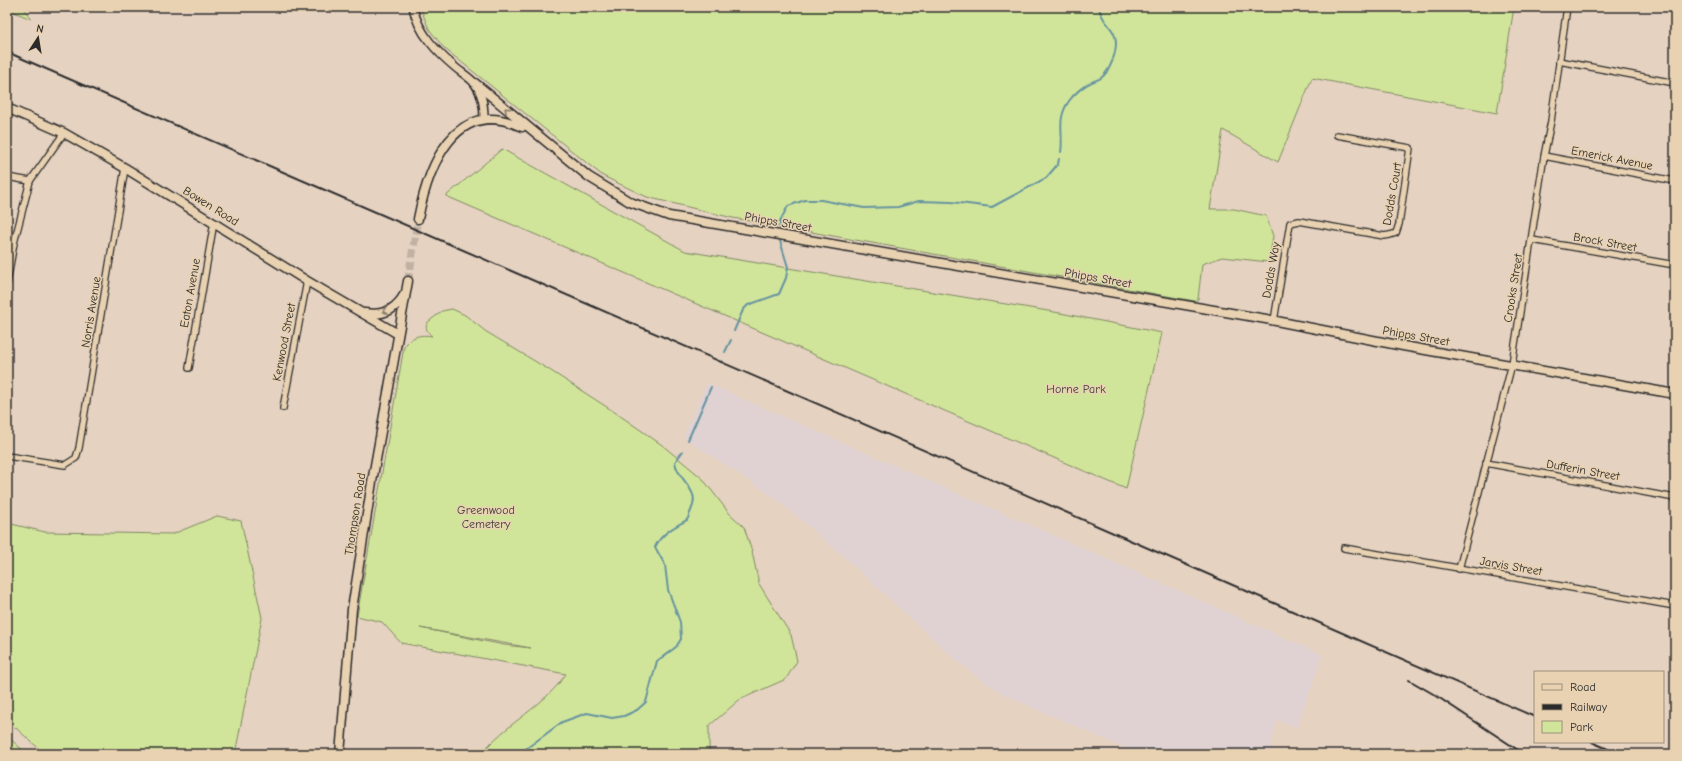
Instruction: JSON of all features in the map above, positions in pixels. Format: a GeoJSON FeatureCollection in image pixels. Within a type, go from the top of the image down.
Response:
{"type":"FeatureCollection","features":[{"type":"Feature","properties":{"kind":"main road"},"geometry":{"type":"LineString","coordinates":[[475,83],[537,136]]}},
{"type":"Feature","properties":{"kind":"main road","name":"Bowen Road"},"geometry":{"type":"LineString","coordinates":[[7,108],[64,133],[126,168],[307,281],[398,334]]}},
{"type":"Feature","properties":{"kind":"main road"},"geometry":{"type":"LineString","coordinates":[[418,219],[427,182],[443,150],[462,129],[473,122],[484,119],[495,119],[515,124],[537,136]]}},
{"type":"Feature","properties":{"kind":"main road","name":"Phipps Street"},"geometry":{"type":"LineString","coordinates":[[537,136],[589,177],[613,193],[630,202],[669,216],[1274,321],[1403,346],[1512,364],[1675,394]]}},
{"type":"Feature","properties":{"kind":"main road","name":"Thompson Road"},"geometry":{"type":"LineString","coordinates":[[340,754],[352,609],[408,282],[402,299],[387,312],[373,314],[366,313],[350,306]]}},
{"type":"Feature","properties":{"kind":"street"},"geometry":{"type":"LineString","coordinates":[[413,7],[414,14],[422,31],[432,46],[475,83],[482,96],[484,119]]}},
{"type":"Feature","properties":{"kind":"street","name":"Crooks Street"},"geometry":{"type":"LineString","coordinates":[[1459,569],[1512,364],[1544,156],[1552,121],[1567,7]]}},
{"type":"Feature","properties":{"kind":"street"},"geometry":{"type":"LineString","coordinates":[[1559,61],[1675,83]]}},
{"type":"Feature","properties":{"kind":"street"},"geometry":{"type":"LineString","coordinates":[[7,283],[14,243],[30,181],[64,133]]}},
{"type":"Feature","properties":{"kind":"street","name":"Dodds Court"},"geometry":{"type":"LineString","coordinates":[[1290,223],[1299,221],[1384,236],[1396,233],[1401,216],[1410,148],[1337,135]]}},
{"type":"Feature","properties":{"kind":"street","name":"Emerick Avenue"},"geometry":{"type":"LineString","coordinates":[[1544,156],[1675,181]]}},
{"type":"Feature","properties":{"kind":"street","name":"Norris Avenue"},"geometry":{"type":"LineString","coordinates":[[7,456],[64,465],[76,458],[80,448],[126,168]]}},
{"type":"Feature","properties":{"kind":"street"},"geometry":{"type":"LineString","coordinates":[[7,177],[30,181]]}},
{"type":"Feature","properties":{"kind":"street","name":"Eaton Avenue"},"geometry":{"type":"LineString","coordinates":[[189,368],[214,222]]}},
{"type":"Feature","properties":{"kind":"street","name":"Dodds Way"},"geometry":{"type":"LineString","coordinates":[[1274,321],[1290,223]]}},
{"type":"Feature","properties":{"kind":"street","name":"Brock Street"},"geometry":{"type":"LineString","coordinates":[[1532,240],[1675,265]]}},
{"type":"Feature","properties":{"kind":"street","name":"Kenwood Street"},"geometry":{"type":"LineString","coordinates":[[283,408],[307,281]]}},
{"type":"Feature","properties":{"kind":"street","name":"Dufferin Street"},"geometry":{"type":"LineString","coordinates":[[1486,463],[1675,498]]}},
{"type":"Feature","properties":{"kind":"street","name":"Jarvis Street"},"geometry":{"type":"LineString","coordinates":[[1344,548],[1675,606]]}},
{"type":"Feature","properties":{"kind":"shaded area"},"geometry":{"type":"Polygon","coordinates":[[[707,383],[1323,655],[1297,727],[1277,720],[1269,754],[1138,754],[1005,695],[980,679],[951,656],[843,556],[775,498],[683,437],[707,383]]]}},
{"type":"Feature","properties":{"kind":"green space"},"geometry":{"type":"Polygon","coordinates":[[[7,7],[23,7],[31,19],[7,9],[7,7]]]}},
{"type":"Feature","properties":{"kind":"green space"},"geometry":{"type":"Polygon","coordinates":[[[420,7],[1514,7],[1497,113],[1312,78],[1278,162],[1223,130],[1210,209],[1234,209],[1266,216],[1273,236],[1269,262],[1222,257],[1202,264],[1198,299],[1195,301],[733,218],[647,197],[603,176],[444,48],[429,29],[420,7]]]}},
{"type":"Feature","properties":{"kind":"green space","name":"Horne Park"},"geometry":{"type":"Polygon","coordinates":[[[502,149],[685,251],[1060,313],[1162,333],[1126,489],[446,196],[502,149]]]}},
{"type":"Feature","properties":{"kind":"green space","name":"Greenwood Cemetery"},"geometry":{"type":"Polygon","coordinates":[[[452,309],[465,315],[485,331],[551,371],[662,445],[702,478],[729,513],[744,527],[752,552],[759,584],[791,635],[797,661],[786,679],[739,700],[709,726],[709,754],[481,754],[502,733],[547,696],[566,674],[401,643],[382,622],[357,616],[404,347],[413,338],[424,335],[432,336],[428,332],[426,325],[442,311],[452,309]],[[420,628],[504,645],[531,648],[420,628]]]}},
{"type":"Feature","properties":{"kind":"green space"},"geometry":{"type":"Polygon","coordinates":[[[217,516],[241,521],[262,618],[235,754],[45,754],[7,720],[7,523],[45,532],[173,534],[217,516]]]}},
{"type":"Feature","properties":{"kind":"green space"},"geometry":{"type":"Polygon","coordinates":[[[7,736],[27,754],[7,754],[7,736]]]}},
{"type":"Feature","properties":{"kind":"waterway"},"geometry":{"type":"LineString","coordinates":[[1061,152],[1061,126],[1065,108],[1078,91],[1087,84],[1105,75],[1114,56],[1116,46],[1115,37],[1111,28],[1102,16],[1099,7]]}},
{"type":"Feature","properties":{"kind":"waterway"},"geometry":{"type":"LineString","coordinates":[[780,228],[780,221],[788,206],[805,200],[821,200],[864,208],[898,207],[919,201],[951,202],[992,207],[1046,178],[1058,164],[1059,159]]}},
{"type":"Feature","properties":{"kind":"waterway"},"geometry":{"type":"LineString","coordinates":[[734,331],[743,310],[748,305],[779,294],[786,278],[788,267],[780,241]]}},
{"type":"Feature","properties":{"kind":"waterway"},"geometry":{"type":"LineString","coordinates":[[725,352],[731,340]]}},
{"type":"Feature","properties":{"kind":"waterway"},"geometry":{"type":"LineString","coordinates":[[688,440],[711,387]]}},
{"type":"Feature","properties":{"kind":"waterway"},"geometry":{"type":"LineString","coordinates":[[519,754],[562,722],[587,713],[612,718],[624,716],[637,710],[646,702],[657,661],[676,647],[681,639],[680,622],[668,590],[665,565],[655,547],[665,534],[687,520],[692,508],[694,501],[693,495],[678,471],[675,462],[683,451]]}},
{"type":"Feature","properties":{"kind":"tunnel"},"geometry":{"type":"LineString","coordinates":[[408,281],[418,219]]}},
{"type":"Feature","properties":{"kind":"railway"},"geometry":{"type":"LineString","coordinates":[[7,52],[1534,717]]}},
{"type":"Feature","properties":{"kind":"railway"},"geometry":{"type":"LineString","coordinates":[[1409,680],[1435,695],[1524,754]]}},
{"type":"Feature","properties":{"kind":"railway"},"geometry":{"type":"LineString","coordinates":[[1594,743],[1619,754]]}}]}
